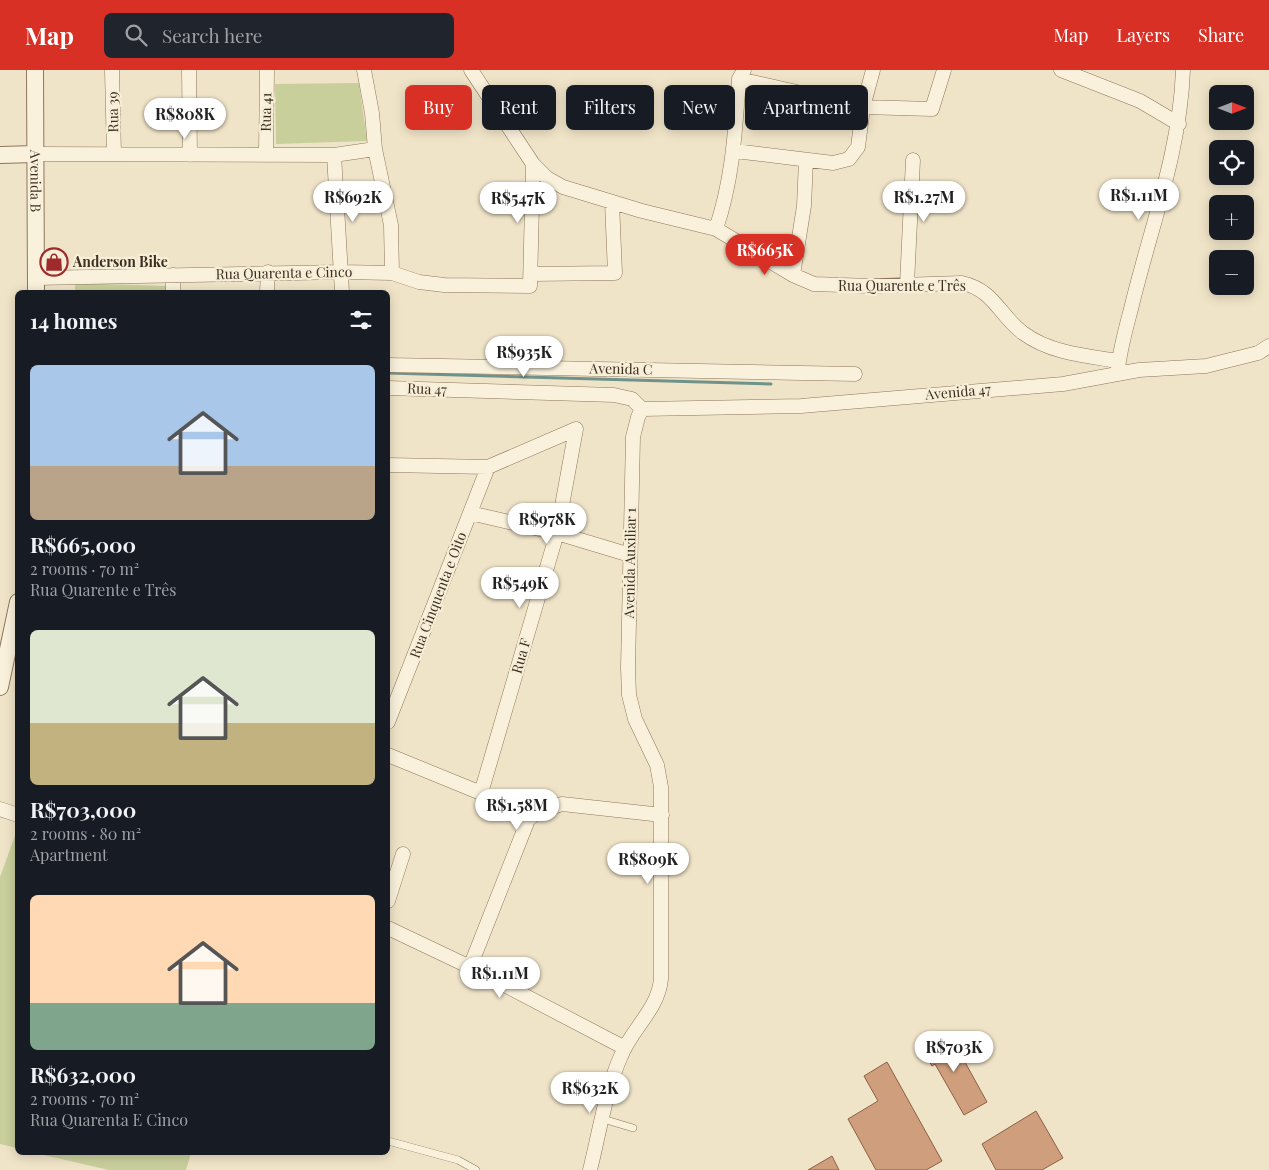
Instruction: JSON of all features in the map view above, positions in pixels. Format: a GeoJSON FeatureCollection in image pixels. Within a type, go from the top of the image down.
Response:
{"type":"FeatureCollection","features":[{"type":"Feature","properties":{"kind":"street","name":"Avenida B"},"geometry":{"type":"LineString","coordinates":[[35,70],[36,285]]}},
{"type":"Feature","properties":{"kind":"street","name":"Rua 39"},"geometry":{"type":"LineString","coordinates":[[112,70],[114,154]]}},
{"type":"Feature","properties":{"kind":"street"},"geometry":{"type":"LineString","coordinates":[[189,70],[190,155]]}},
{"type":"Feature","properties":{"kind":"street","name":"Rua 41"},"geometry":{"type":"LineString","coordinates":[[266,154],[267,70]]}},
{"type":"Feature","properties":{"kind":"street"},"geometry":{"type":"LineString","coordinates":[[364,70],[372,113],[375,149],[392,225],[394,249],[392,273]]}},
{"type":"Feature","properties":{"kind":"street","name":"Rua Quarente e Três"},"geometry":{"type":"LineString","coordinates":[[471,70],[533,164],[547,178],[563,187],[716,229],[793,275],[814,284],[839,286],[962,283],[976,286],[985,292],[1021,332],[1034,340],[1118,367]]}},
{"type":"Feature","properties":{"kind":"street"},"geometry":{"type":"LineString","coordinates":[[868,88],[873,70]]}},
{"type":"Feature","properties":{"kind":"street"},"geometry":{"type":"LineString","coordinates":[[868,107],[932,109],[944,70]]}},
{"type":"Feature","properties":{"kind":"street"},"geometry":{"type":"LineString","coordinates":[[1061,70],[1140,101],[1179,124]]}},
{"type":"Feature","properties":{"kind":"street"},"geometry":{"type":"LineString","coordinates":[[1118,367],[1179,124],[1183,70]]}},
{"type":"Feature","properties":{"kind":"street"},"geometry":{"type":"LineString","coordinates":[[716,229],[730,183],[742,75],[780,85]]}},
{"type":"Feature","properties":{"kind":"street"},"geometry":{"type":"LineString","coordinates":[[735,151],[833,162],[849,159],[858,147],[860,130]]}},
{"type":"Feature","properties":{"kind":"street"},"geometry":{"type":"LineString","coordinates":[[0,155],[334,155],[375,149]]}},
{"type":"Feature","properties":{"kind":"street"},"geometry":{"type":"LineString","coordinates":[[334,155],[342,290]]}},
{"type":"Feature","properties":{"kind":"street"},"geometry":{"type":"LineString","coordinates":[[793,275],[804,206],[806,160]]}},
{"type":"Feature","properties":{"kind":"street"},"geometry":{"type":"LineString","coordinates":[[907,284],[913,160]]}},
{"type":"Feature","properties":{"kind":"street"},"geometry":{"type":"LineString","coordinates":[[531,280],[533,164]]}},
{"type":"Feature","properties":{"kind":"street","name":"Rua Quarenta e Cinco"},"geometry":{"type":"LineString","coordinates":[[36,285],[173,275],[268,272],[392,273],[419,282],[444,285],[615,273],[612,202]]}},
{"type":"Feature","properties":{"kind":"street"},"geometry":{"type":"LineString","coordinates":[[267,290],[268,272]]}},
{"type":"Feature","properties":{"kind":"street"},"geometry":{"type":"LineString","coordinates":[[173,275],[173,290]]}},
{"type":"Feature","properties":{"kind":"street","name":"Avenida 47"},"geometry":{"type":"LineString","coordinates":[[642,409],[800,406],[1063,384],[1090,380],[1118,367],[1206,366],[1258,352],[1269,346]]}},
{"type":"Feature","properties":{"kind":"street","name":"Avenida C"},"geometry":{"type":"LineString","coordinates":[[390,365],[855,374]]}},
{"type":"Feature","properties":{"kind":"street","name":"Rua 47"},"geometry":{"type":"LineString","coordinates":[[390,388],[614,395],[632,399],[642,409]]}},
{"type":"Feature","properties":{"kind":"street","name":"Avenida Auxiliar 1"},"geometry":{"type":"LineString","coordinates":[[603,1119],[617,1066],[625,1048],[649,1014],[661,985],[661,787],[657,765],[635,719],[629,695],[628,668],[633,437],[642,409]]}},
{"type":"Feature","properties":{"kind":"street","name":"Rua F"},"geometry":{"type":"LineString","coordinates":[[481,793],[557,533],[576,429],[488,467]]}},
{"type":"Feature","properties":{"kind":"street"},"geometry":{"type":"LineString","coordinates":[[390,465],[488,467]]}},
{"type":"Feature","properties":{"kind":"street","name":"Rua Cinquenta e Oito"},"geometry":{"type":"LineString","coordinates":[[390,717],[488,467]]}},
{"type":"Feature","properties":{"kind":"street"},"geometry":{"type":"LineString","coordinates":[[470,513],[557,533],[630,555]]}},
{"type":"Feature","properties":{"kind":"street"},"geometry":{"type":"LineString","coordinates":[[0,687],[15,616]]}},
{"type":"Feature","properties":{"kind":"street"},"geometry":{"type":"LineString","coordinates":[[390,756],[481,793],[528,820]]}},
{"type":"Feature","properties":{"kind":"street"},"geometry":{"type":"LineString","coordinates":[[470,967],[528,820],[537,812],[562,804],[662,815]]}},
{"type":"Feature","properties":{"kind":"street"},"geometry":{"type":"LineString","coordinates":[[0,809],[15,814]]}},
{"type":"Feature","properties":{"kind":"street"},"geometry":{"type":"LineString","coordinates":[[390,894],[402,854]]}},
{"type":"Feature","properties":{"kind":"street"},"geometry":{"type":"LineString","coordinates":[[390,929],[470,967],[625,1048]]}},
{"type":"Feature","properties":{"kind":"street"},"geometry":{"type":"LineString","coordinates":[[590,1170],[603,1119]]}},
{"type":"Feature","properties":{"kind":"lane"},"geometry":{"type":"LineString","coordinates":[[603,1119],[633,1128]]}},
{"type":"Feature","properties":{"kind":"lane"},"geometry":{"type":"LineString","coordinates":[[390,1142],[458,1160],[476,1170]]}},
{"type":"Feature","properties":{"kind":"green space"},"geometry":{"type":"Polygon","coordinates":[[[359,83],[367,141],[276,144],[275,84],[359,83]]]}},
{"type":"Feature","properties":{"kind":"green space"},"geometry":{"type":"Polygon","coordinates":[[[75,283],[167,286],[167,290],[75,290],[75,283]]]}},
{"type":"Feature","properties":{"kind":"green space"},"geometry":{"type":"Polygon","coordinates":[[[15,836],[15,1148],[0,1144],[0,877],[15,836]]]}},
{"type":"Feature","properties":{"kind":"green space"},"geometry":{"type":"Polygon","coordinates":[[[44,1155],[190,1155],[186,1170],[109,1170],[44,1155]]]}},
{"type":"Feature","properties":{"kind":"building"},"geometry":{"type":"Polygon","coordinates":[[[944,1032],[958,1057],[961,1055],[987,1102],[964,1115],[935,1064],[932,1066],[920,1045],[944,1032]]]}},
{"type":"Feature","properties":{"kind":"building"},"geometry":{"type":"Polygon","coordinates":[[[887,1062],[942,1161],[926,1170],[876,1170],[848,1119],[878,1101],[864,1076],[887,1062]]]}},
{"type":"Feature","properties":{"kind":"building"},"geometry":{"type":"Polygon","coordinates":[[[1036,1111],[1063,1158],[1042,1170],[996,1170],[982,1144],[1036,1111]]]}},
{"type":"Feature","properties":{"kind":"building"},"geometry":{"type":"Polygon","coordinates":[[[832,1156],[839,1170],[808,1170],[832,1156]]]}},
{"type":"Feature","properties":{"kind":"waterway"},"geometry":{"type":"LineString","coordinates":[[390,373],[771,384]]}},
{"type":"Feature","properties":{"kind":"place","name":"Anderson Bike"},"geometry":{"type":"Point","coordinates":[54,262]}}]}
